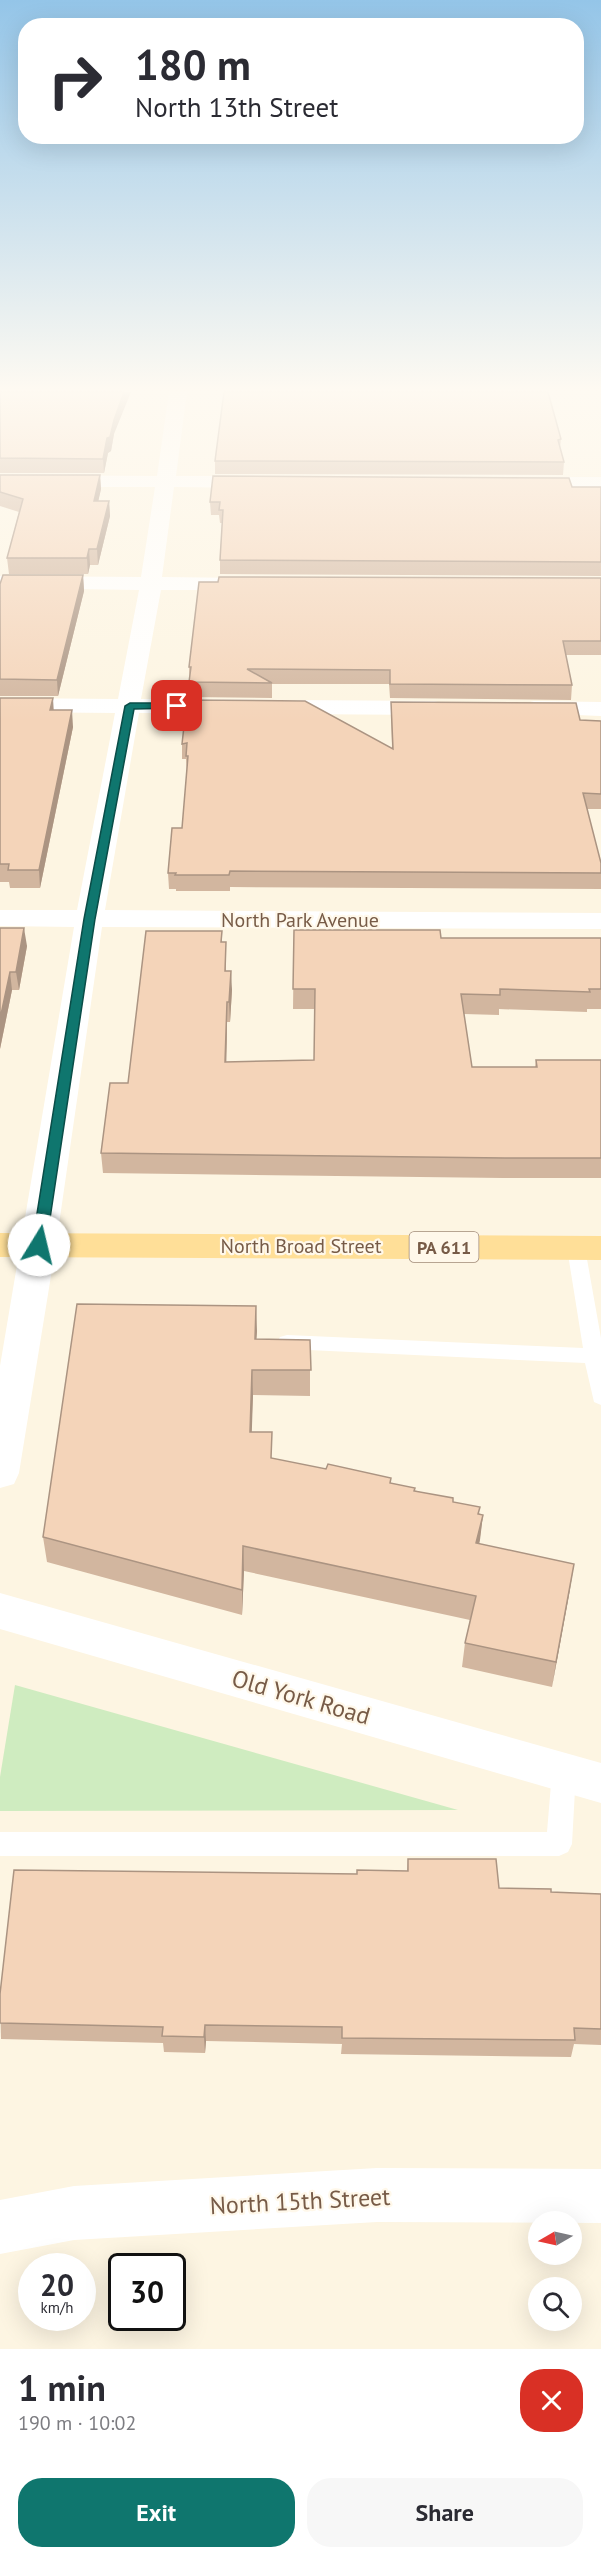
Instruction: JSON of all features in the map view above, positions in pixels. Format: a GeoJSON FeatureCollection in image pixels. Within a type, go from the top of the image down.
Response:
{"type":"FeatureCollection","features":[{"type":"Feature","properties":{"kind":"main road","name":"North Broad Street"},"geometry":{"type":"LineString","coordinates":[[0,1245],[589,1248]]}},
{"type":"Feature","properties":{"kind":"street"},"geometry":{"type":"LineString","coordinates":[[0,1473],[39,1245],[89,919],[130,706],[162,502]]}},
{"type":"Feature","properties":{"kind":"street"},"geometry":{"type":"LineString","coordinates":[[0,582],[269,584]]}},
{"type":"Feature","properties":{"kind":"street"},"geometry":{"type":"LineString","coordinates":[[0,705],[460,708]]}},
{"type":"Feature","properties":{"kind":"street"},"geometry":{"type":"LineString","coordinates":[[507,708],[601,709]]}},
{"type":"Feature","properties":{"kind":"street","name":"North Park Avenue"},"geometry":{"type":"LineString","coordinates":[[0,918],[601,921]]}},
{"type":"Feature","properties":{"kind":"street","name":"Old York Road"},"geometry":{"type":"LineString","coordinates":[[0,1611],[583,1778]]}},
{"type":"Feature","properties":{"kind":"street","name":"North 15th Street"},"geometry":{"type":"LineString","coordinates":[[0,2227],[74,2213],[377,2195],[601,2196]]}},
{"type":"Feature","properties":{"kind":"lane"},"geometry":{"type":"LineString","coordinates":[[589,1248],[593,1356],[601,1397]]}},
{"type":"Feature","properties":{"kind":"lane"},"geometry":{"type":"LineString","coordinates":[[267,1341],[593,1356]]}},
{"type":"Feature","properties":{"kind":"lane"},"geometry":{"type":"LineString","coordinates":[[0,1844],[559,1844],[583,1778]]}},
{"type":"Feature","properties":{"kind":"green space"},"geometry":{"type":"Polygon","coordinates":[[[15,1685],[458,1810],[0,1811],[0,1777],[15,1685]]]}},
{"type":"Feature","properties":{"kind":"building"},"geometry":{"type":"Polygon","coordinates":[[[22,502],[109,502],[97,549],[89,549],[87,558],[7,558],[22,502]]]}},
{"type":"Feature","properties":{"kind":"building"},"geometry":{"type":"Polygon","coordinates":[[[210,502],[601,502],[601,562],[220,560],[223,510],[219,510],[220,502],[210,502]]]}},
{"type":"Feature","properties":{"kind":"building"},"geometry":{"type":"Polygon","coordinates":[[[3,575],[83,575],[57,680],[0,679],[0,584],[3,575]]]}},
{"type":"Feature","properties":{"kind":"building"},"geometry":{"type":"Polygon","coordinates":[[[219,577],[601,578],[601,641],[563,641],[572,685],[390,684],[390,670],[247,669],[272,683],[189,682],[199,582],[218,582],[219,577]]]}},
{"type":"Feature","properties":{"kind":"building"},"geometry":{"type":"Polygon","coordinates":[[[0,698],[53,698],[50,710],[72,710],[39,870],[8,870],[9,864],[0,864],[0,698]]]}},
{"type":"Feature","properties":{"kind":"building"},"geometry":{"type":"Polygon","coordinates":[[[187,700],[305,701],[393,749],[391,702],[576,703],[580,720],[601,721],[601,794],[583,793],[601,863],[601,873],[230,871],[229,875],[175,875],[176,873],[168,873],[172,828],[182,828],[188,756],[186,756],[187,743],[182,744],[187,700]]]}},
{"type":"Feature","properties":{"kind":"building"},"geometry":{"type":"Polygon","coordinates":[[[0,928],[24,928],[16,972],[10,972],[0,1019],[0,928]]]}},
{"type":"Feature","properties":{"kind":"building"},"geometry":{"type":"Polygon","coordinates":[[[294,930],[440,930],[441,938],[601,938],[601,989],[589,989],[590,992],[500,989],[500,995],[461,994],[472,1067],[537,1067],[536,1060],[601,1060],[601,1158],[101,1153],[110,1083],[128,1083],[146,931],[222,931],[221,942],[226,942],[225,971],[231,971],[229,1002],[227,1002],[225,1062],[314,1060],[315,989],[293,989],[294,930]]]}},
{"type":"Feature","properties":{"kind":"building"},"geometry":{"type":"Polygon","coordinates":[[[77,1304],[256,1306],[255,1339],[310,1340],[311,1370],[252,1370],[250,1432],[272,1432],[271,1458],[326,1469],[328,1464],[391,1478],[390,1483],[415,1488],[414,1491],[453,1498],[453,1502],[480,1507],[478,1514],[483,1515],[476,1543],[574,1564],[556,1662],[465,1643],[476,1596],[243,1546],[242,1590],[43,1537],[77,1304]]]}},
{"type":"Feature","properties":{"kind":"building"},"geometry":{"type":"Polygon","coordinates":[[[408,1859],[496,1859],[499,1888],[551,1889],[551,1892],[601,1894],[601,2029],[574,2028],[575,2040],[342,2038],[342,2027],[205,2025],[204,2037],[162,2036],[163,2027],[0,2023],[0,1994],[14,1870],[357,1874],[357,1870],[408,1871],[408,1859]]]}},
{"type":"Feature","properties":{"kind":"route"},"geometry":{"type":"LineString","coordinates":[[39,1245],[89,919],[130,706],[177,706]]}}]}
